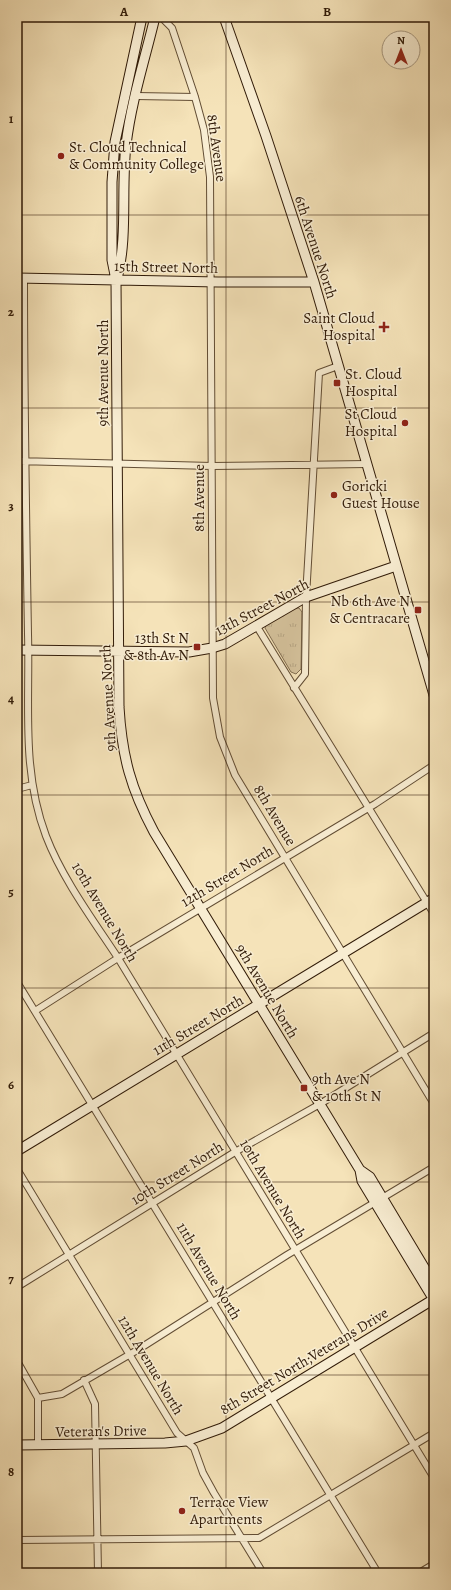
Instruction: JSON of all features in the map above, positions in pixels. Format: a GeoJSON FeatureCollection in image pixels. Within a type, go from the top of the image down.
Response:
{"type":"FeatureCollection","features":[{"type":"Feature","properties":{"kind":"street","name":"9th Avenue North"},"geometry":{"type":"LineString","coordinates":[[142,17],[115,142],[112,182],[112,260],[116,280],[121,728],[123,746],[131,783],[154,832],[200,908],[360,1170],[370,1177],[379,1201],[434,1299]]}},
{"type":"Feature","properties":{"kind":"street","name":"9th Avenue North"},"geometry":{"type":"LineString","coordinates":[[116,280],[122,259],[123,183],[126,144],[155,17]]}},
{"type":"Feature","properties":{"kind":"street","name":"8th Avenue"},"geometry":{"type":"LineString","coordinates":[[161,17],[172,28],[195,97],[204,130],[210,177],[212,648],[213,698],[220,737],[235,775],[434,1104]]}},
{"type":"Feature","properties":{"kind":"street","name":"6th Avenue North"},"geometry":{"type":"LineString","coordinates":[[224,17],[266,136],[314,282],[434,695]]}},
{"type":"Feature","properties":{"kind":"street"},"geometry":{"type":"LineString","coordinates":[[136,96],[195,97]]}},
{"type":"Feature","properties":{"kind":"street","name":"15th Street North"},"geometry":{"type":"LineString","coordinates":[[20,278],[210,282],[314,282]]}},
{"type":"Feature","properties":{"kind":"street","name":"10th Avenue North"},"geometry":{"type":"LineString","coordinates":[[20,278],[28,650],[27,742],[32,784],[46,837],[75,892],[118,958],[434,1478]]}},
{"type":"Feature","properties":{"kind":"street"},"geometry":{"type":"LineString","coordinates":[[294,688],[305,674],[306,597],[319,373],[338,366]]}},
{"type":"Feature","properties":{"kind":"street"},"geometry":{"type":"LineString","coordinates":[[17,462],[212,466],[367,464]]}},
{"type":"Feature","properties":{"kind":"street","name":"13th Street North"},"geometry":{"type":"LineString","coordinates":[[17,650],[189,652],[212,648],[239,636],[306,597],[396,566]]}},
{"type":"Feature","properties":{"kind":"street"},"geometry":{"type":"LineString","coordinates":[[256,626],[368,808],[430,900],[434,914]]}},
{"type":"Feature","properties":{"kind":"street","name":"12th Street North"},"geometry":{"type":"LineString","coordinates":[[35,1011],[118,958],[284,857],[368,808],[434,766]]}},
{"type":"Feature","properties":{"kind":"street"},"geometry":{"type":"LineString","coordinates":[[17,788],[32,784]]}},
{"type":"Feature","properties":{"kind":"street","name":"11th Street North"},"geometry":{"type":"LineString","coordinates":[[17,1151],[176,1054],[260,1005],[430,900]]}},
{"type":"Feature","properties":{"kind":"street","name":"11th Avenue North"},"geometry":{"type":"LineString","coordinates":[[17,982],[378,1573]]}},
{"type":"Feature","properties":{"kind":"street","name":"10th Street North"},"geometry":{"type":"LineString","coordinates":[[17,1287],[235,1152],[320,1104],[434,1033]]}},
{"type":"Feature","properties":{"kind":"street"},"geometry":{"type":"LineString","coordinates":[[38,1398],[62,1394],[213,1304],[296,1250],[434,1167]]}},
{"type":"Feature","properties":{"kind":"street","name":"12th Avenue North"},"geometry":{"type":"LineString","coordinates":[[17,1169],[177,1433],[194,1448],[203,1473],[262,1573]]}},
{"type":"Feature","properties":{"kind":"street","name":"9th Avenue North"},"geometry":{"type":"LineString","coordinates":[[379,1201],[434,1284]]}},
{"type":"Feature","properties":{"kind":"street","name":"8th Street North;Veterans Drive"},"geometry":{"type":"LineString","coordinates":[[186,1441],[222,1428],[270,1397],[434,1299]]}},
{"type":"Feature","properties":{"kind":"street"},"geometry":{"type":"LineString","coordinates":[[17,1361],[38,1398],[38,1445]]}},
{"type":"Feature","properties":{"kind":"street"},"geometry":{"type":"LineString","coordinates":[[84,1380],[96,1404],[98,1573]]}},
{"type":"Feature","properties":{"kind":"street"},"geometry":{"type":"LineString","coordinates":[[17,1540],[98,1541],[259,1538],[434,1433]]}},
{"type":"Feature","properties":{"kind":"street","name":"Veteran's Drive"},"geometry":{"type":"LineString","coordinates":[[17,1445],[142,1445],[186,1441]]}},
{"type":"Feature","properties":{"kind":"street"},"geometry":{"type":"LineString","coordinates":[[419,1573],[434,1564]]}},
{"type":"Feature","properties":{"kind":"green space"},"geometry":{"type":"Polygon","coordinates":[[[295,608],[299,608],[302,612],[301,669],[296,674],[291,672],[265,628],[266,624],[295,608]]]}},
{"type":"Feature","properties":{"kind":"place","name":"St. Cloud Technical & Community College"},"geometry":{"type":"Point","coordinates":[61,156]}},
{"type":"Feature","properties":{"kind":"place","name":"Saint Cloud Hospital"},"geometry":{"type":"Point","coordinates":[384,327]}},
{"type":"Feature","properties":{"kind":"place","name":"St. Cloud Hospital"},"geometry":{"type":"Point","coordinates":[337,383]}},
{"type":"Feature","properties":{"kind":"place","name":"St Cloud Hospital"},"geometry":{"type":"Point","coordinates":[405,423]}},
{"type":"Feature","properties":{"kind":"place","name":"Goricki Guest House"},"geometry":{"type":"Point","coordinates":[334,495]}},
{"type":"Feature","properties":{"kind":"place","name":"Nb 6th Ave N & Centracare"},"geometry":{"type":"Point","coordinates":[418,610]}},
{"type":"Feature","properties":{"kind":"place","name":"13th St N & 8th Av N"},"geometry":{"type":"Point","coordinates":[197,647]}},
{"type":"Feature","properties":{"kind":"place","name":"9th Ave N & 10th St N"},"geometry":{"type":"Point","coordinates":[304,1088]}},
{"type":"Feature","properties":{"kind":"place","name":"Terrace View Apartments"},"geometry":{"type":"Point","coordinates":[182,1511]}}]}
